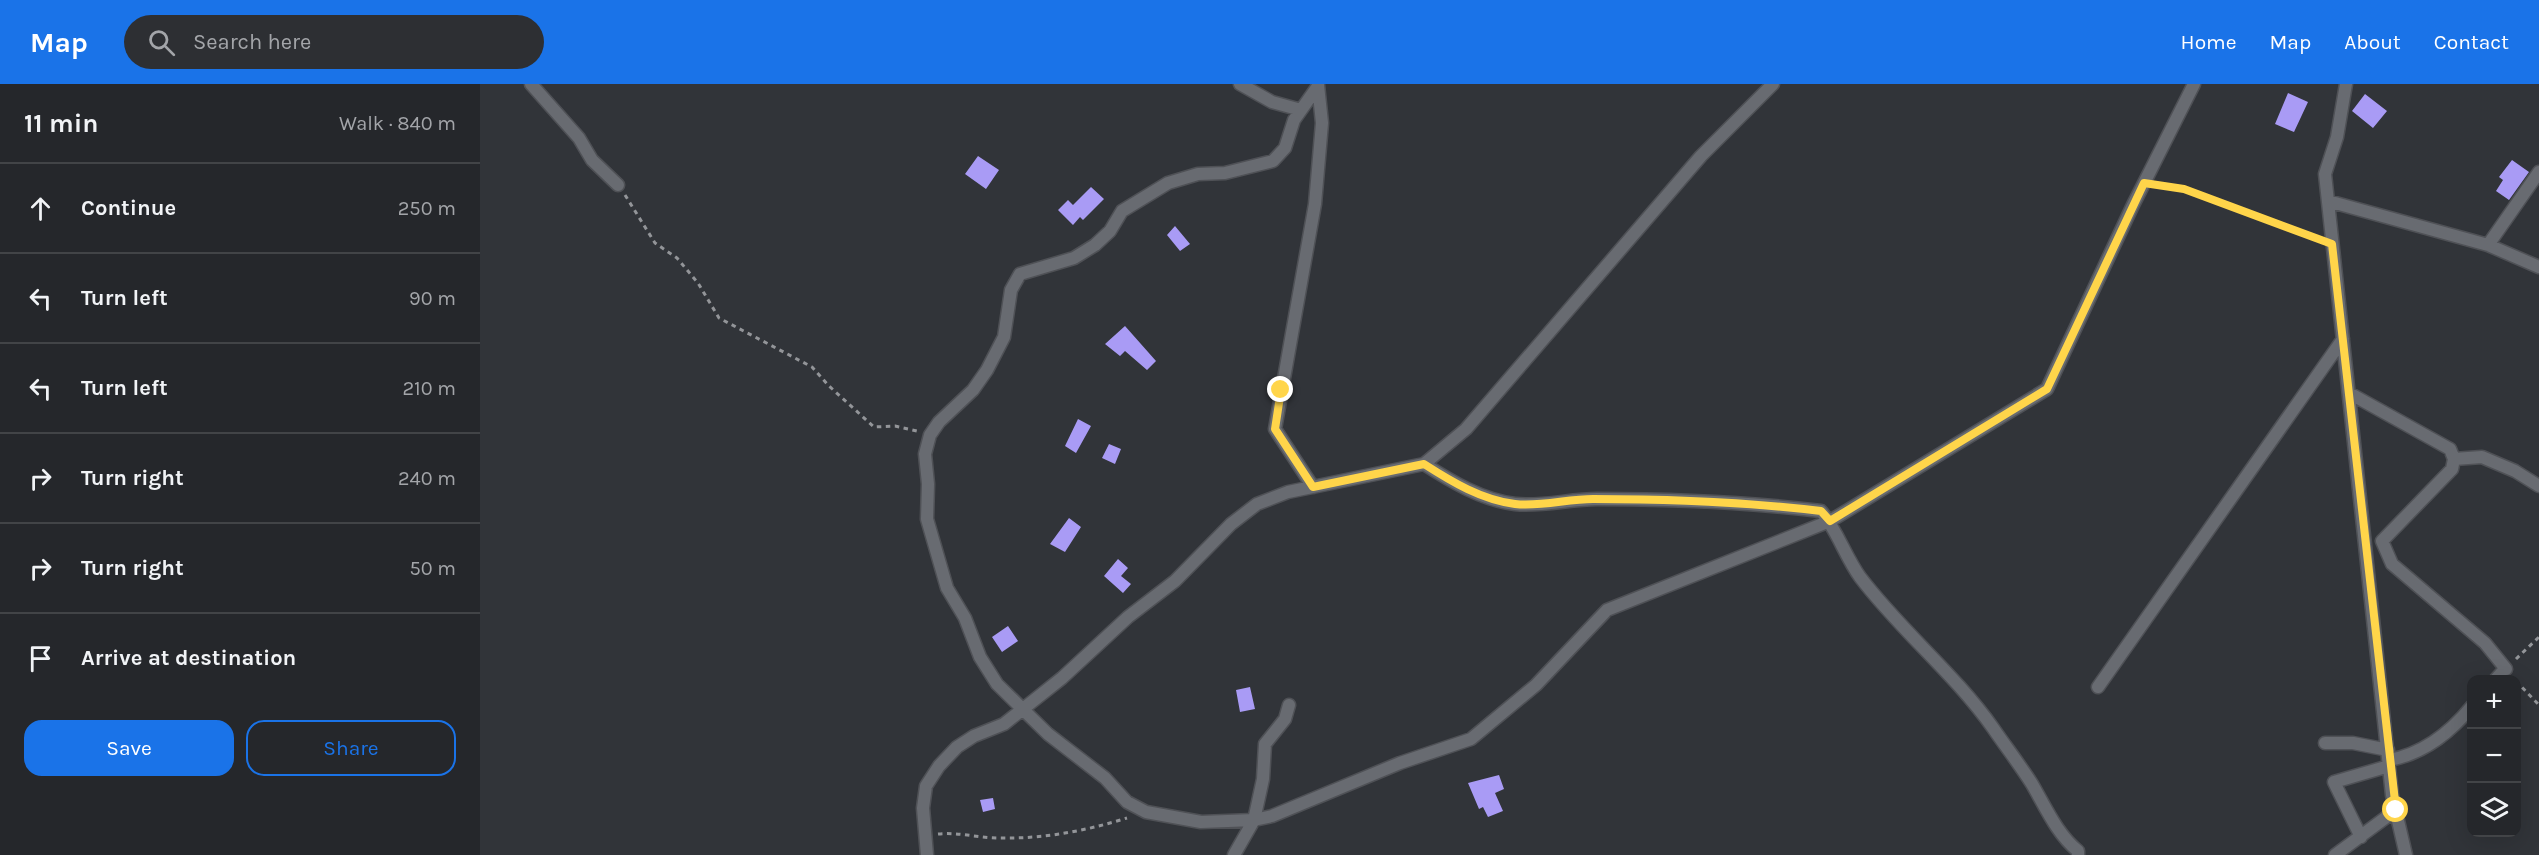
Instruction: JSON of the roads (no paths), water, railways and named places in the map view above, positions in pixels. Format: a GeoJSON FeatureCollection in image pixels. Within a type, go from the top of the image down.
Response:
{"type":"FeatureCollection","features":[{"type":"Feature","properties":{"kind":"street"},"geometry":{"type":"LineString","coordinates":[[531,84],[579,138],[592,160],[618,185]]}},
{"type":"Feature","properties":{"kind":"street"},"geometry":{"type":"LineString","coordinates":[[1240,84],[1272,102],[1301,110]]}},
{"type":"Feature","properties":{"kind":"street"},"geometry":{"type":"LineString","coordinates":[[927,855],[923,808],[926,786],[939,766],[957,747],[974,736],[1004,724],[1025,708],[1062,678],[1128,617],[1175,582],[1230,524],[1257,504],[1287,492],[1424,464],[1466,429],[1701,156],[1773,84]]}},
{"type":"Feature","properties":{"kind":"street"},"geometry":{"type":"LineString","coordinates":[[1318,85],[1294,120],[1285,148],[1273,161],[1225,173],[1198,174],[1168,183],[1122,211],[1110,231],[1095,245],[1074,258],[1020,274],[1011,290],[1004,337],[987,370],[973,390],[939,422],[930,435],[925,454],[928,484],[927,519],[947,588],[965,618],[980,657],[997,684],[1025,708],[1048,734],[1105,778],[1127,802],[1146,812],[1201,822],[1254,820],[1272,816],[1400,763],[1471,739],[1536,685],[1607,610],[1830,521],[2047,389],[2144,183],[2194,84]]}},
{"type":"Feature","properties":{"kind":"street"},"geometry":{"type":"LineString","coordinates":[[2346,84],[2337,137],[2325,174],[2389,758],[2404,854]]}},
{"type":"Feature","properties":{"kind":"street"},"geometry":{"type":"LineString","coordinates":[[1313,487],[1275,429],[1315,204],[1322,123],[1318,85]]}},
{"type":"Feature","properties":{"kind":"street"},"geometry":{"type":"LineString","coordinates":[[2488,245],[2539,172]]}},
{"type":"Feature","properties":{"kind":"street"},"geometry":{"type":"LineString","coordinates":[[2328,201],[2488,245],[2539,267]]}},
{"type":"Feature","properties":{"kind":"street"},"geometry":{"type":"LineString","coordinates":[[2098,687],[2343,339]]}},
{"type":"Feature","properties":{"kind":"street"},"geometry":{"type":"LineString","coordinates":[[2349,393],[2450,449],[2454,459],[2452,469],[2382,541],[2392,564],[2485,643],[2505,669],[2500,675]]}},
{"type":"Feature","properties":{"kind":"street"},"geometry":{"type":"LineString","coordinates":[[2454,459],[2482,457],[2515,471],[2539,486]]}},
{"type":"Feature","properties":{"kind":"street"},"geometry":{"type":"LineString","coordinates":[[1424,464],[1455,484],[1515,504],[1537,504],[1568,499],[1645,499],[1777,506],[1821,511],[1830,521],[1841,548],[1861,578],[1929,655],[1963,687],[2030,781],[2063,839],[2078,852],[2078,855]]}},
{"type":"Feature","properties":{"kind":"street"},"geometry":{"type":"LineString","coordinates":[[1240,852],[1254,820],[1263,779],[1265,744],[1285,719],[1289,705]]}},
{"type":"Feature","properties":{"kind":"street"},"geometry":{"type":"LineString","coordinates":[[2361,837],[2334,782],[2389,758],[2411,756],[2429,746],[2467,711]]}},
{"type":"Feature","properties":{"kind":"street"},"geometry":{"type":"LineString","coordinates":[[2325,743],[2352,743],[2389,758]]}},
{"type":"Feature","properties":{"kind":"street"},"geometry":{"type":"LineString","coordinates":[[2335,855],[2396,810]]}}]}
